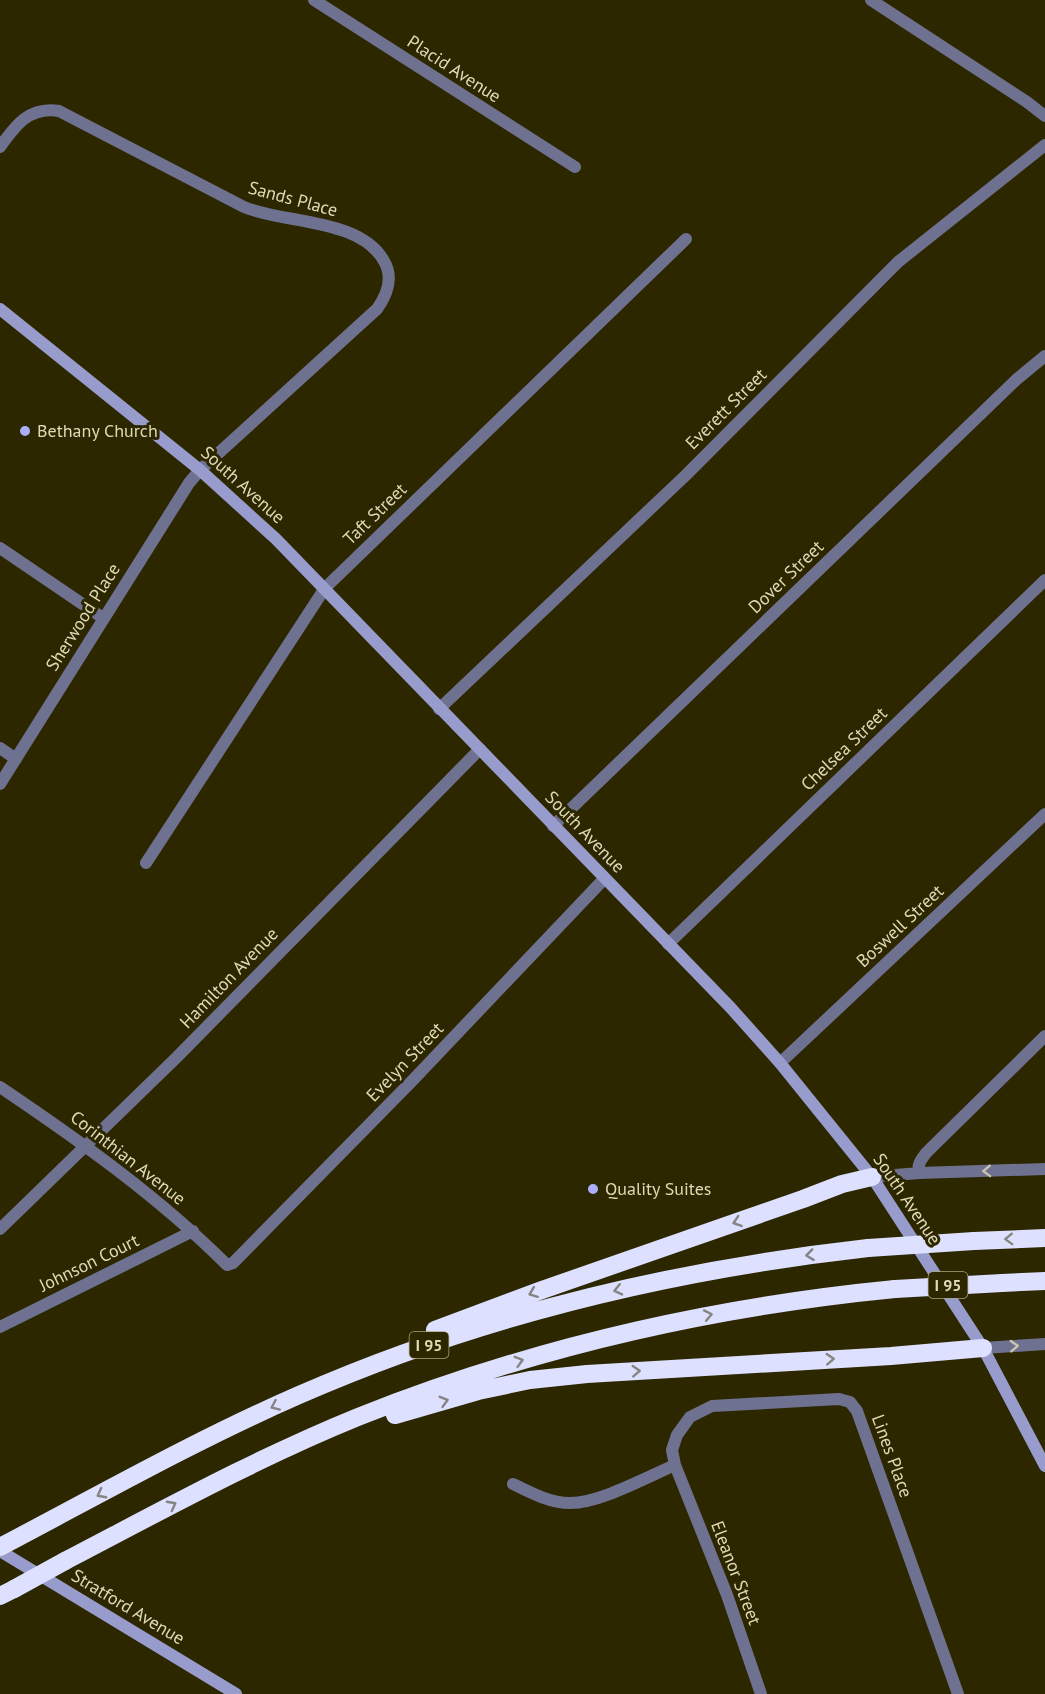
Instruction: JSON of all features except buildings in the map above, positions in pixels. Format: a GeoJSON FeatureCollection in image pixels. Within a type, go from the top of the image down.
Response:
{"type":"FeatureCollection","features":[{"type":"Feature","properties":{"kind":"highway"},"geometry":{"type":"LineString","coordinates":[[300,1395],[419,1337],[531,1294],[842,1184],[872,1177]]}},
{"type":"Feature","properties":{"kind":"highway","name":"I 95"},"geometry":{"type":"LineString","coordinates":[[0,1549],[22,1535],[200,1442],[300,1395],[402,1354],[561,1304],[722,1268],[868,1248],[1045,1238]]}},
{"type":"Feature","properties":{"kind":"highway","name":"I 95"},"geometry":{"type":"LineString","coordinates":[[7,1592],[208,1486],[306,1439],[448,1384],[563,1348],[723,1312],[819,1298],[895,1289],[1045,1281]]}},
{"type":"Feature","properties":{"kind":"highway"},"geometry":{"type":"LineString","coordinates":[[306,1439],[478,1391],[530,1380],[586,1374],[891,1356],[983,1348]]}},
{"type":"Feature","properties":{"kind":"main road","name":"South Avenue"},"geometry":{"type":"LineString","coordinates":[[0,309],[200,470],[276,539],[730,1007],[780,1063],[872,1177],[983,1348],[1045,1466]]}},
{"type":"Feature","properties":{"kind":"main road","name":"Stratford Avenue"},"geometry":{"type":"LineString","coordinates":[[0,1549],[236,1694]]}},
{"type":"Feature","properties":{"kind":"street","name":"Placid Avenue"},"geometry":{"type":"LineString","coordinates":[[314,0],[575,167]]}},
{"type":"Feature","properties":{"kind":"street"},"geometry":{"type":"LineString","coordinates":[[871,0],[1045,116]]}},
{"type":"Feature","properties":{"kind":"street","name":"Sands Place"},"geometry":{"type":"LineString","coordinates":[[0,147],[25,117],[46,109],[58,111],[244,207],[264,214],[331,227],[370,245],[384,260],[389,284],[386,295],[377,309],[200,470]]}},
{"type":"Feature","properties":{"kind":"street","name":"Everett Street"},"geometry":{"type":"LineString","coordinates":[[440,709],[686,475],[898,262],[1045,145]]}},
{"type":"Feature","properties":{"kind":"street","name":"Taft Street"},"geometry":{"type":"LineString","coordinates":[[146,862],[325,588],[686,238]]}},
{"type":"Feature","properties":{"kind":"street","name":"Dover Street"},"geometry":{"type":"LineString","coordinates":[[554,826],[1017,379],[1045,356]]}},
{"type":"Feature","properties":{"kind":"street","name":"Sherwood Place"},"geometry":{"type":"LineString","coordinates":[[0,784],[185,489],[200,470]]}},
{"type":"Feature","properties":{"kind":"street"},"geometry":{"type":"LineString","coordinates":[[0,548],[103,618]]}},
{"type":"Feature","properties":{"kind":"street","name":"Chelsea Street"},"geometry":{"type":"LineString","coordinates":[[668,944],[1045,580]]}},
{"type":"Feature","properties":{"kind":"street"},"geometry":{"type":"LineString","coordinates":[[0,748],[16,759]]}},
{"type":"Feature","properties":{"kind":"street","name":"Hamilton Avenue"},"geometry":{"type":"LineString","coordinates":[[0,1229],[87,1146],[480,749]]}},
{"type":"Feature","properties":{"kind":"street","name":"Boswell Street"},"geometry":{"type":"LineString","coordinates":[[780,1063],[1045,814]]}},
{"type":"Feature","properties":{"kind":"street","name":"Evelyn Street"},"geometry":{"type":"LineString","coordinates":[[227,1265],[233,1263],[411,1082],[604,879]]}},
{"type":"Feature","properties":{"kind":"street"},"geometry":{"type":"LineString","coordinates":[[919,1173],[920,1160],[926,1153],[1045,1035]]}},
{"type":"Feature","properties":{"kind":"street","name":"Corinthian Avenue"},"geometry":{"type":"LineString","coordinates":[[0,1087],[87,1146],[193,1231],[227,1265]]}},
{"type":"Feature","properties":{"kind":"street"},"geometry":{"type":"LineString","coordinates":[[872,1177],[919,1173],[1045,1169]]}},
{"type":"Feature","properties":{"kind":"street","name":"Johnson Court"},"geometry":{"type":"LineString","coordinates":[[0,1327],[193,1231]]}},
{"type":"Feature","properties":{"kind":"street"},"geometry":{"type":"LineString","coordinates":[[983,1348],[1045,1344]]}},
{"type":"Feature","properties":{"kind":"street","name":"Lines Place"},"geometry":{"type":"LineString","coordinates":[[675,1465],[672,1450],[677,1435],[690,1417],[712,1406],[839,1399],[854,1405],[958,1694]]}},
{"type":"Feature","properties":{"kind":"street"},"geometry":{"type":"LineString","coordinates":[[513,1484],[542,1498],[571,1503],[600,1497],[675,1465]]}},
{"type":"Feature","properties":{"kind":"street","name":"Eleanor Street"},"geometry":{"type":"LineString","coordinates":[[675,1465],[727,1595],[761,1694]]}},
{"type":"Feature","properties":{"kind":"place","name":"Bethany Church"},"geometry":{"type":"Point","coordinates":[25,431]}},
{"type":"Feature","properties":{"kind":"place","name":"Quality Suites"},"geometry":{"type":"Point","coordinates":[593,1189]}}]}
